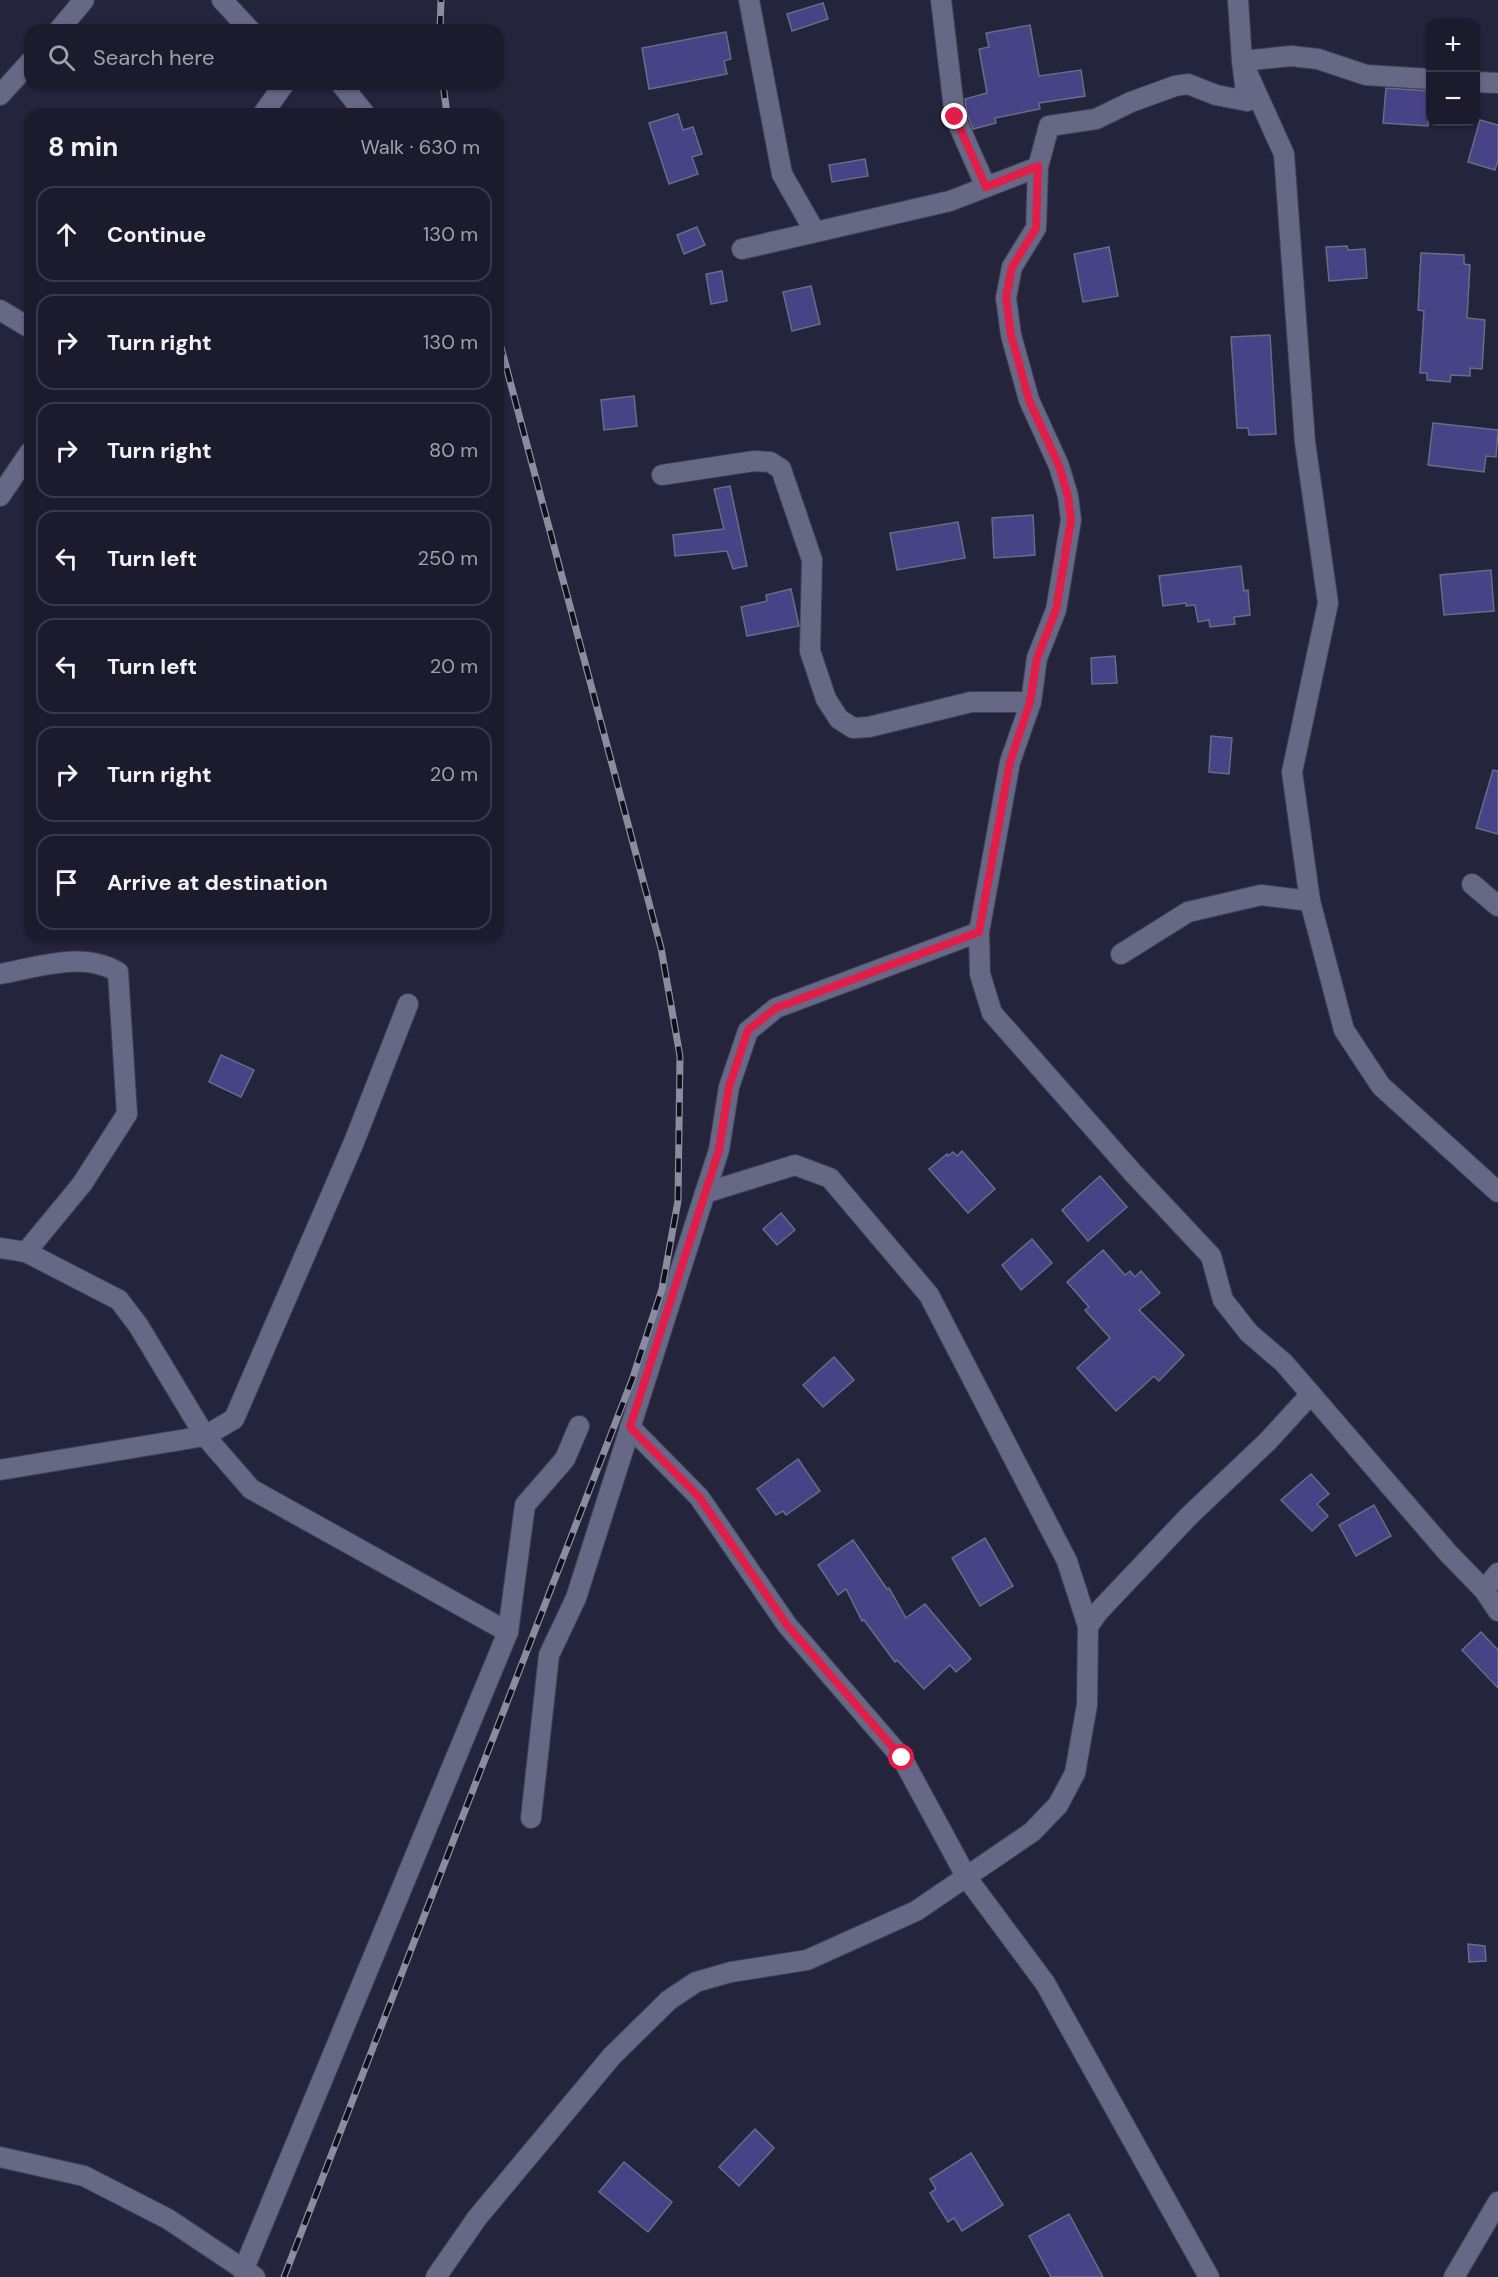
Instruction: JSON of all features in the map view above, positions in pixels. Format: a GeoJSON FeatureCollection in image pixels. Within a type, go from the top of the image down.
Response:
{"type":"FeatureCollection","features":[{"type":"Feature","properties":{"kind":"street"},"geometry":{"type":"LineString","coordinates":[[64,24],[84,0]]}},
{"type":"Feature","properties":{"kind":"street"},"geometry":{"type":"LineString","coordinates":[[222,0],[244,24]]}},
{"type":"Feature","properties":{"kind":"street"},"geometry":{"type":"LineString","coordinates":[[749,0],[782,174],[815,232]]}},
{"type":"Feature","properties":{"kind":"street"},"geometry":{"type":"LineString","coordinates":[[941,0],[955,117],[986,187]]}},
{"type":"Feature","properties":{"kind":"street"},"geometry":{"type":"LineString","coordinates":[[1238,0],[1247,101],[1216,95],[1188,84],[1175,86],[1131,102],[1095,119],[1049,126],[1038,166],[1036,228],[1012,267],[1006,298],[1011,335],[1029,400],[1059,466],[1068,496],[1071,520],[1056,610],[1037,658],[1030,702],[1010,762],[979,932],[980,974],[992,1013],[1134,1174],[1211,1256],[1223,1300],[1249,1333],[1284,1364],[1311,1394],[1448,1553],[1484,1590],[1498,1611]]}},
{"type":"Feature","properties":{"kind":"street"},"geometry":{"type":"LineString","coordinates":[[1242,61],[1291,56],[1318,59],[1366,75],[1426,79]]}},
{"type":"Feature","properties":{"kind":"street"},"geometry":{"type":"LineString","coordinates":[[1242,61],[1284,154],[1305,442],[1328,603],[1292,772],[1310,901],[1344,1030],[1381,1086],[1498,1192]]}},
{"type":"Feature","properties":{"kind":"street"},"geometry":{"type":"LineString","coordinates":[[0,95],[24,69]]}},
{"type":"Feature","properties":{"kind":"street"},"geometry":{"type":"LineString","coordinates":[[1480,82],[1498,83]]}},
{"type":"Feature","properties":{"kind":"street"},"geometry":{"type":"LineString","coordinates":[[267,108],[280,90]]}},
{"type":"Feature","properties":{"kind":"street"},"geometry":{"type":"LineString","coordinates":[[346,90],[360,108]]}},
{"type":"Feature","properties":{"kind":"street"},"geometry":{"type":"LineString","coordinates":[[742,249],[950,201],[1038,166]]}},
{"type":"Feature","properties":{"kind":"street"},"geometry":{"type":"LineString","coordinates":[[0,310],[24,324]]}},
{"type":"Feature","properties":{"kind":"street"},"geometry":{"type":"LineString","coordinates":[[0,496],[24,461]]}},
{"type":"Feature","properties":{"kind":"street"},"geometry":{"type":"LineString","coordinates":[[663,475],[754,461],[770,462],[782,469],[812,560],[810,651],[826,699],[839,719],[853,728],[869,727],[971,702],[1030,702]]}},
{"type":"Feature","properties":{"kind":"street"},"geometry":{"type":"LineString","coordinates":[[1472,884],[1498,906]]}},
{"type":"Feature","properties":{"kind":"street"},"geometry":{"type":"LineString","coordinates":[[1121,954],[1188,912],[1261,895],[1310,901]]}},
{"type":"Feature","properties":{"kind":"street"},"geometry":{"type":"LineString","coordinates":[[531,1818],[549,1655],[576,1598],[719,1150],[729,1087],[748,1030],[776,1008],[979,932]]}},
{"type":"Feature","properties":{"kind":"street"},"geometry":{"type":"LineString","coordinates":[[0,974],[75,961],[104,963],[118,972],[121,1002],[127,1114],[82,1184],[26,1252]]}},
{"type":"Feature","properties":{"kind":"street"},"geometry":{"type":"LineString","coordinates":[[0,1470],[205,1436],[234,1419],[354,1142],[408,1004]]}},
{"type":"Feature","properties":{"kind":"street"},"geometry":{"type":"LineString","coordinates":[[436,2277],[477,2218],[612,2056],[669,2000],[696,1982],[731,1972],[807,1960],[916,1911],[1032,1832],[1058,1805],[1075,1773],[1087,1705],[1088,1626],[1067,1561],[929,1295],[830,1178],[795,1165],[705,1193]]}},
{"type":"Feature","properties":{"kind":"street"},"geometry":{"type":"LineString","coordinates":[[0,1248],[26,1252],[119,1299],[138,1325],[205,1436],[251,1489],[508,1632]]}},
{"type":"Feature","properties":{"kind":"street"},"geometry":{"type":"LineString","coordinates":[[1088,1626],[1099,1611],[1189,1516],[1268,1441],[1311,1394]]}},
{"type":"Feature","properties":{"kind":"street"},"geometry":{"type":"LineString","coordinates":[[0,2157],[84,2176],[168,2219],[249,2274],[508,1632],[525,1505],[565,1459],[579,1426]]}},
{"type":"Feature","properties":{"kind":"street"},"geometry":{"type":"LineString","coordinates":[[630,1427],[699,1497],[787,1625],[902,1758],[967,1878],[1046,1983],[1209,2277]]}},
{"type":"Feature","properties":{"kind":"street"},"geometry":{"type":"LineString","coordinates":[[1484,1590],[1498,1573]]}},
{"type":"Feature","properties":{"kind":"street"},"geometry":{"type":"LineString","coordinates":[[1454,2277],[1498,2202]]}},
{"type":"Feature","properties":{"kind":"building"},"geometry":{"type":"Polygon","coordinates":[[[823,3],[828,19],[792,31],[787,14],[823,3]]]}},
{"type":"Feature","properties":{"kind":"building"},"geometry":{"type":"Polygon","coordinates":[[[1030,25],[1039,76],[1081,70],[1085,96],[1039,103],[1040,109],[995,118],[996,123],[973,129],[967,114],[965,99],[987,93],[979,49],[989,47],[986,33],[1030,25]]]}},
{"type":"Feature","properties":{"kind":"building"},"geometry":{"type":"Polygon","coordinates":[[[726,32],[731,59],[724,61],[727,74],[649,89],[642,48],[726,32]]]}},
{"type":"Feature","properties":{"kind":"building"},"geometry":{"type":"Polygon","coordinates":[[[1386,88],[1426,91],[1426,126],[1383,123],[1386,88]]]}},
{"type":"Feature","properties":{"kind":"building"},"geometry":{"type":"Polygon","coordinates":[[[678,114],[683,130],[693,127],[702,154],[692,157],[698,174],[669,184],[649,123],[678,114]]]}},
{"type":"Feature","properties":{"kind":"building"},"geometry":{"type":"Polygon","coordinates":[[[1480,120],[1498,125],[1498,160],[1495,170],[1468,162],[1480,120]]]}},
{"type":"Feature","properties":{"kind":"building"},"geometry":{"type":"Polygon","coordinates":[[[865,159],[868,176],[832,182],[829,165],[865,159]]]}},
{"type":"Feature","properties":{"kind":"building"},"geometry":{"type":"Polygon","coordinates":[[[697,227],[705,245],[684,254],[677,235],[697,227]]]}},
{"type":"Feature","properties":{"kind":"building"},"geometry":{"type":"Polygon","coordinates":[[[1347,246],[1348,250],[1365,249],[1367,278],[1329,281],[1326,247],[1347,246]]]}},
{"type":"Feature","properties":{"kind":"building"},"geometry":{"type":"Polygon","coordinates":[[[1109,247],[1118,296],[1083,302],[1074,254],[1109,247]]]}},
{"type":"Feature","properties":{"kind":"building"},"geometry":{"type":"Polygon","coordinates":[[[1421,253],[1464,255],[1464,264],[1470,265],[1467,318],[1485,320],[1482,369],[1470,368],[1470,376],[1451,375],[1450,382],[1427,380],[1427,373],[1420,373],[1424,311],[1418,310],[1421,253]]]}},
{"type":"Feature","properties":{"kind":"building"},"geometry":{"type":"Polygon","coordinates":[[[722,271],[727,301],[711,304],[706,274],[722,271]]]}},
{"type":"Feature","properties":{"kind":"building"},"geometry":{"type":"Polygon","coordinates":[[[811,286],[820,324],[792,331],[783,292],[811,286]]]}},
{"type":"Feature","properties":{"kind":"building"},"geometry":{"type":"Polygon","coordinates":[[[1270,335],[1276,434],[1249,435],[1248,428],[1237,428],[1231,337],[1270,335]]]}},
{"type":"Feature","properties":{"kind":"building"},"geometry":{"type":"Polygon","coordinates":[[[634,396],[637,426],[604,430],[601,400],[634,396]]]}},
{"type":"Feature","properties":{"kind":"building"},"geometry":{"type":"Polygon","coordinates":[[[1433,423],[1498,430],[1496,457],[1486,456],[1484,472],[1428,465],[1433,423]]]}},
{"type":"Feature","properties":{"kind":"building"},"geometry":{"type":"Polygon","coordinates":[[[730,486],[747,566],[733,569],[727,551],[675,556],[673,535],[724,529],[714,489],[730,486]]]}},
{"type":"Feature","properties":{"kind":"building"},"geometry":{"type":"Polygon","coordinates":[[[1033,515],[1035,555],[994,558],[992,518],[1033,515]]]}},
{"type":"Feature","properties":{"kind":"building"},"geometry":{"type":"Polygon","coordinates":[[[958,522],[965,558],[897,570],[890,533],[958,522]]]}},
{"type":"Feature","properties":{"kind":"building"},"geometry":{"type":"Polygon","coordinates":[[[1241,566],[1244,591],[1248,590],[1250,615],[1234,617],[1235,624],[1210,627],[1209,620],[1198,622],[1195,605],[1186,606],[1186,603],[1163,606],[1159,576],[1241,566]]]}},
{"type":"Feature","properties":{"kind":"building"},"geometry":{"type":"Polygon","coordinates":[[[1491,570],[1494,611],[1444,615],[1440,575],[1491,570]]]}},
{"type":"Feature","properties":{"kind":"building"},"geometry":{"type":"Polygon","coordinates":[[[791,589],[799,626],[747,636],[741,607],[767,601],[766,595],[791,589]]]}},
{"type":"Feature","properties":{"kind":"building"},"geometry":{"type":"Polygon","coordinates":[[[1115,656],[1117,683],[1092,684],[1091,658],[1115,656]]]}},
{"type":"Feature","properties":{"kind":"building"},"geometry":{"type":"Polygon","coordinates":[[[1211,736],[1232,738],[1229,774],[1209,772],[1211,736]]]}},
{"type":"Feature","properties":{"kind":"building"},"geometry":{"type":"Polygon","coordinates":[[[1493,770],[1498,771],[1498,834],[1476,828],[1493,770]]]}},
{"type":"Feature","properties":{"kind":"building"},"geometry":{"type":"Polygon","coordinates":[[[221,1055],[254,1070],[241,1097],[209,1082],[221,1055]]]}},
{"type":"Feature","properties":{"kind":"building"},"geometry":{"type":"Polygon","coordinates":[[[962,1151],[995,1189],[968,1213],[929,1169],[947,1154],[948,1156],[953,1152],[957,1156],[962,1151]]]}},
{"type":"Feature","properties":{"kind":"building"},"geometry":{"type":"Polygon","coordinates":[[[1100,1176],[1127,1207],[1088,1241],[1062,1210],[1100,1176]]]}},
{"type":"Feature","properties":{"kind":"building"},"geometry":{"type":"Polygon","coordinates":[[[781,1213],[795,1230],[777,1245],[763,1229],[781,1213]]]}},
{"type":"Feature","properties":{"kind":"building"},"geometry":{"type":"Polygon","coordinates":[[[1032,1239],[1052,1263],[1021,1290],[1002,1265],[1032,1239]]]}},
{"type":"Feature","properties":{"kind":"building"},"geometry":{"type":"Polygon","coordinates":[[[1103,1250],[1125,1275],[1130,1271],[1135,1277],[1141,1271],[1160,1293],[1139,1310],[1184,1355],[1159,1381],[1154,1376],[1116,1411],[1077,1368],[1110,1338],[1085,1310],[1089,1307],[1067,1282],[1103,1250]]]}},
{"type":"Feature","properties":{"kind":"building"},"geometry":{"type":"Polygon","coordinates":[[[834,1357],[854,1380],[823,1407],[803,1385],[834,1357]]]}},
{"type":"Feature","properties":{"kind":"building"},"geometry":{"type":"Polygon","coordinates":[[[798,1459],[820,1491],[786,1515],[783,1511],[776,1515],[757,1489],[798,1459]]]}},
{"type":"Feature","properties":{"kind":"building"},"geometry":{"type":"Polygon","coordinates":[[[1311,1474],[1329,1494],[1317,1504],[1328,1516],[1312,1531],[1281,1500],[1311,1474]]]}},
{"type":"Feature","properties":{"kind":"building"},"geometry":{"type":"Polygon","coordinates":[[[1374,1505],[1391,1536],[1356,1556],[1339,1525],[1374,1505]]]}},
{"type":"Feature","properties":{"kind":"building"},"geometry":{"type":"Polygon","coordinates":[[[985,1538],[1013,1586],[980,1606],[952,1558],[985,1538]]]}},
{"type":"Feature","properties":{"kind":"building"},"geometry":{"type":"Polygon","coordinates":[[[853,1540],[887,1589],[889,1588],[906,1618],[925,1604],[971,1659],[956,1672],[950,1665],[924,1689],[897,1660],[895,1662],[864,1620],[862,1621],[846,1589],[838,1595],[818,1565],[853,1540]]]}},
{"type":"Feature","properties":{"kind":"building"},"geometry":{"type":"Polygon","coordinates":[[[1481,1632],[1498,1650],[1498,1688],[1462,1650],[1481,1632]]]}},
{"type":"Feature","properties":{"kind":"building"},"geometry":{"type":"Polygon","coordinates":[[[1468,1944],[1485,1946],[1486,1961],[1469,1962],[1468,1944]]]}},
{"type":"Feature","properties":{"kind":"building"},"geometry":{"type":"Polygon","coordinates":[[[755,2129],[774,2148],[739,2186],[719,2167],[755,2129]]]}},
{"type":"Feature","properties":{"kind":"building"},"geometry":{"type":"Polygon","coordinates":[[[971,2153],[1003,2205],[962,2231],[954,2218],[948,2222],[930,2193],[936,2189],[930,2179],[971,2153]]]}},
{"type":"Feature","properties":{"kind":"building"},"geometry":{"type":"Polygon","coordinates":[[[624,2162],[672,2202],[648,2232],[599,2192],[624,2162]]]}},
{"type":"Feature","properties":{"kind":"building"},"geometry":{"type":"Polygon","coordinates":[[[1069,2214],[1103,2277],[1051,2277],[1029,2236],[1069,2214]]]}},
{"type":"Feature","properties":{"kind":"railway"},"geometry":{"type":"LineString","coordinates":[[440,24],[441,0]]}},
{"type":"Feature","properties":{"kind":"railway"},"geometry":{"type":"LineString","coordinates":[[444,90],[446,108]]}},
{"type":"Feature","properties":{"kind":"railway"},"geometry":{"type":"LineString","coordinates":[[284,2277],[632,1380],[662,1289],[678,1201],[680,1056],[661,948],[504,359]]}},
{"type":"Feature","properties":{"kind":"route"},"geometry":{"type":"LineString","coordinates":[[902,1758],[787,1625],[699,1497],[630,1427],[719,1150],[729,1087],[748,1030],[776,1008],[979,932],[1010,762],[1030,702],[1037,658],[1056,610],[1071,520],[1068,496],[1059,466],[1029,400],[1011,335],[1006,298],[1012,267],[1036,228],[1038,166],[986,187],[955,117]]}}]}
